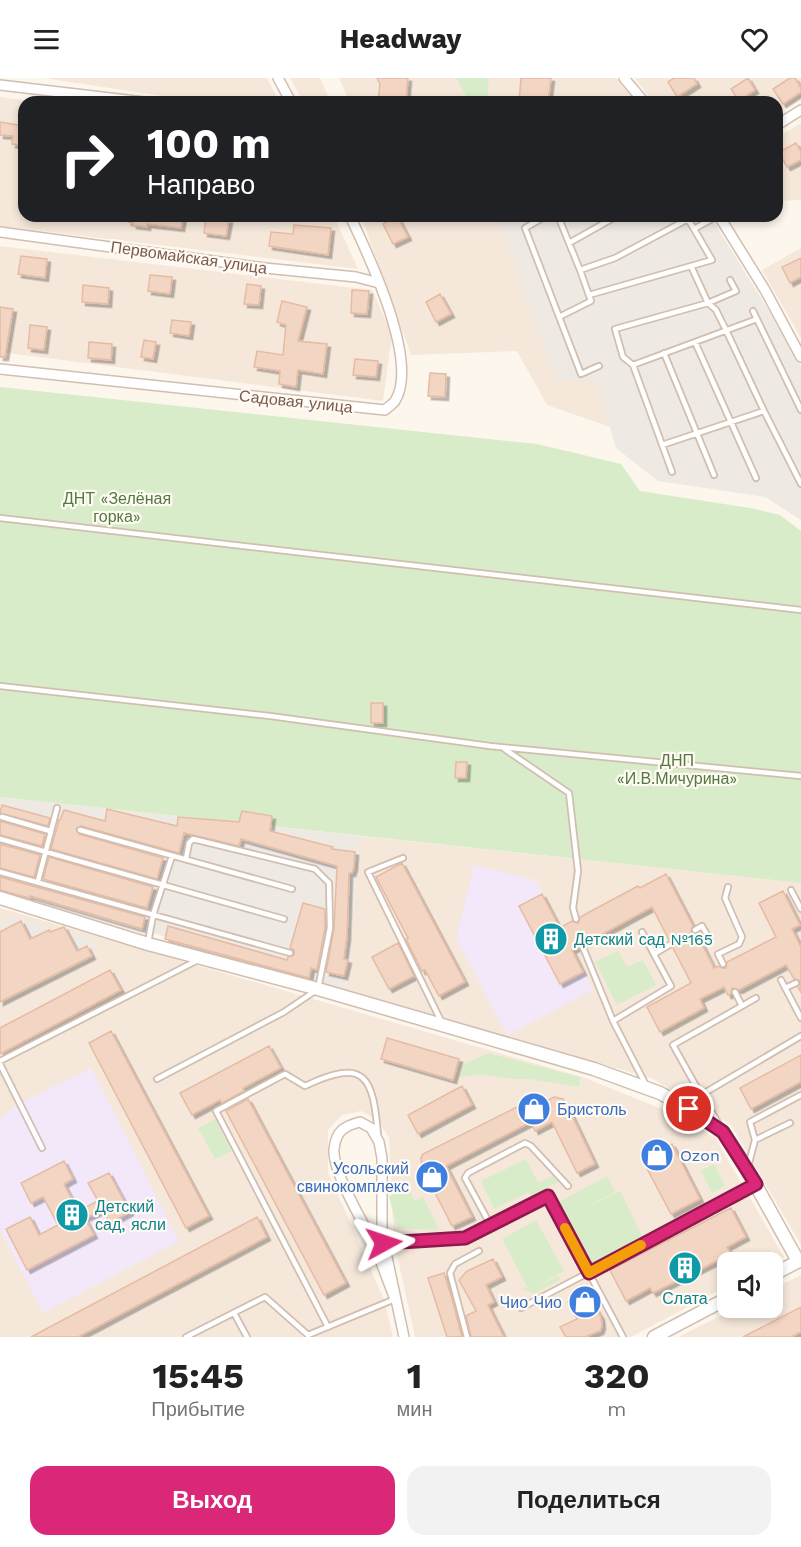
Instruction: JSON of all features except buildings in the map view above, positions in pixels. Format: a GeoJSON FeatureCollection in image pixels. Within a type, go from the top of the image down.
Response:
{"type":"FeatureCollection","features":[{"type":"Feature","properties":{"kind":"street"},"geometry":{"type":"LineString","coordinates":[[278,78],[288,96]]}},
{"type":"Feature","properties":{"kind":"street"},"geometry":{"type":"LineString","coordinates":[[624,78],[639,96]]}},
{"type":"Feature","properties":{"kind":"street"},"geometry":{"type":"LineString","coordinates":[[0,85],[15,82],[105,96]]}},
{"type":"Feature","properties":{"kind":"street"},"geometry":{"type":"LineString","coordinates":[[783,121],[801,110]]}},
{"type":"Feature","properties":{"kind":"street","name":"Садовая улица"},"geometry":{"type":"LineString","coordinates":[[0,369],[385,410],[395,401],[401,381],[398,339],[379,283],[353,222]]}},
{"type":"Feature","properties":{"kind":"street"},"geometry":{"type":"LineString","coordinates":[[722,222],[765,290],[801,357]]}},
{"type":"Feature","properties":{"kind":"street","name":"Первомайская улица"},"geometry":{"type":"LineString","coordinates":[[0,232],[265,268],[356,277],[379,283]]}},
{"type":"Feature","properties":{"kind":"street"},"geometry":{"type":"LineString","coordinates":[[3,901],[148,944],[318,989],[594,1070],[647,1088],[689,1109],[723,1132],[800,1261],[783,1270]]}},
{"type":"Feature","properties":{"kind":"street"},"geometry":{"type":"LineString","coordinates":[[379,1245],[382,1158],[379,1142],[371,1128],[360,1122],[347,1125],[337,1136],[334,1152],[348,1192],[379,1245],[404,1337]]}},
{"type":"Feature","properties":{"kind":"street"},"geometry":{"type":"LineString","coordinates":[[654,1337],[717,1305]]}},
{"type":"Feature","properties":{"kind":"lane"},"geometry":{"type":"LineString","coordinates":[[536,222],[525,228],[581,374],[599,366]]}},
{"type":"Feature","properties":{"kind":"lane"},"geometry":{"type":"LineString","coordinates":[[559,317],[591,301],[560,222]]}},
{"type":"Feature","properties":{"kind":"lane"},"geometry":{"type":"LineString","coordinates":[[569,243],[606,222]]}},
{"type":"Feature","properties":{"kind":"lane"},"geometry":{"type":"LineString","coordinates":[[580,270],[615,258],[680,222]]}},
{"type":"Feature","properties":{"kind":"lane"},"geometry":{"type":"LineString","coordinates":[[589,295],[712,260],[690,222]]}},
{"type":"Feature","properties":{"kind":"lane"},"geometry":{"type":"LineString","coordinates":[[694,229],[707,222]]}},
{"type":"Feature","properties":{"kind":"lane"},"geometry":{"type":"LineString","coordinates":[[691,266],[708,303],[716,310],[801,484]]}},
{"type":"Feature","properties":{"kind":"lane"},"geometry":{"type":"LineString","coordinates":[[672,472],[633,365],[623,357],[615,329],[708,303],[736,291],[730,280]]}},
{"type":"Feature","properties":{"kind":"lane"},"geometry":{"type":"LineString","coordinates":[[753,311],[801,410]]}},
{"type":"Feature","properties":{"kind":"lane"},"geometry":{"type":"LineString","coordinates":[[633,365],[757,318]]}},
{"type":"Feature","properties":{"kind":"lane"},"geometry":{"type":"LineString","coordinates":[[695,342],[756,478]]}},
{"type":"Feature","properties":{"kind":"lane"},"geometry":{"type":"LineString","coordinates":[[664,353],[714,475]]}},
{"type":"Feature","properties":{"kind":"lane"},"geometry":{"type":"LineString","coordinates":[[662,445],[698,435],[764,411]]}},
{"type":"Feature","properties":{"kind":"lane"},"geometry":{"type":"LineString","coordinates":[[0,518],[801,610]]}},
{"type":"Feature","properties":{"kind":"lane"},"geometry":{"type":"LineString","coordinates":[[0,686],[270,716],[501,746],[801,776]]}},
{"type":"Feature","properties":{"kind":"lane"},"geometry":{"type":"LineString","coordinates":[[501,746],[569,793],[578,871],[573,909],[576,919]]}},
{"type":"Feature","properties":{"kind":"lane"},"geometry":{"type":"LineString","coordinates":[[38,881],[57,808]]}},
{"type":"Feature","properties":{"kind":"lane"},"geometry":{"type":"LineString","coordinates":[[2,817],[50,831]]}},
{"type":"Feature","properties":{"kind":"lane"},"geometry":{"type":"LineString","coordinates":[[80,830],[292,889]]}},
{"type":"Feature","properties":{"kind":"lane"},"geometry":{"type":"LineString","coordinates":[[0,839],[284,919]]}},
{"type":"Feature","properties":{"kind":"lane"},"geometry":{"type":"LineString","coordinates":[[157,1079],[284,1012],[318,989],[330,928],[329,883],[315,868],[194,839],[189,843],[186,859]]}},
{"type":"Feature","properties":{"kind":"lane"},"geometry":{"type":"LineString","coordinates":[[148,944],[153,915],[172,856]]}},
{"type":"Feature","properties":{"kind":"lane"},"geometry":{"type":"LineString","coordinates":[[403,858],[368,872],[443,1026]]}},
{"type":"Feature","properties":{"kind":"lane"},"geometry":{"type":"LineString","coordinates":[[0,872],[290,952]]}},
{"type":"Feature","properties":{"kind":"lane"},"geometry":{"type":"LineString","coordinates":[[723,964],[718,954],[739,944],[742,937],[725,898],[728,887]]}},
{"type":"Feature","properties":{"kind":"lane"},"geometry":{"type":"LineString","coordinates":[[791,890],[801,909]]}},
{"type":"Feature","properties":{"kind":"lane"},"geometry":{"type":"LineString","coordinates":[[695,930],[702,926],[710,940]]}},
{"type":"Feature","properties":{"kind":"lane"},"geometry":{"type":"LineString","coordinates":[[613,1022],[671,986],[642,932]]}},
{"type":"Feature","properties":{"kind":"lane"},"geometry":{"type":"LineString","coordinates":[[654,954],[671,944]]}},
{"type":"Feature","properties":{"kind":"lane"},"geometry":{"type":"LineString","coordinates":[[582,945],[613,1022],[647,1088]]}},
{"type":"Feature","properties":{"kind":"lane"},"geometry":{"type":"LineString","coordinates":[[42,1148],[0,1063],[201,958]]}},
{"type":"Feature","properties":{"kind":"lane"},"geometry":{"type":"LineString","coordinates":[[781,980],[801,1018]]}},
{"type":"Feature","properties":{"kind":"lane"},"geometry":{"type":"LineString","coordinates":[[785,988],[795,982]]}},
{"type":"Feature","properties":{"kind":"lane"},"geometry":{"type":"LineString","coordinates":[[735,992],[742,1006]]}},
{"type":"Feature","properties":{"kind":"lane"},"geometry":{"type":"LineString","coordinates":[[723,1132],[674,1045],[756,998]]}},
{"type":"Feature","properties":{"kind":"lane"},"geometry":{"type":"LineString","coordinates":[[701,1095],[801,1036]]}},
{"type":"Feature","properties":{"kind":"lane"},"geometry":{"type":"LineString","coordinates":[[328,1327],[216,1112],[285,1074],[305,1086],[325,1077],[345,1072],[360,1075],[371,1087],[379,1142]]}},
{"type":"Feature","properties":{"kind":"lane"},"geometry":{"type":"LineString","coordinates":[[747,1169],[755,1140],[750,1122],[801,1095]]}},
{"type":"Feature","properties":{"kind":"lane"},"geometry":{"type":"LineString","coordinates":[[755,1140],[790,1122]]}},
{"type":"Feature","properties":{"kind":"lane"},"geometry":{"type":"LineString","coordinates":[[491,1226],[465,1178],[468,1173],[525,1143],[531,1146],[568,1186]]}},
{"type":"Feature","properties":{"kind":"lane"},"geometry":{"type":"LineString","coordinates":[[521,1308],[756,1184]]}},
{"type":"Feature","properties":{"kind":"lane"},"geometry":{"type":"LineString","coordinates":[[379,1245],[465,1238],[548,1196],[622,1337]]}},
{"type":"Feature","properties":{"kind":"lane"},"geometry":{"type":"LineString","coordinates":[[467,1337],[450,1273],[455,1264],[479,1251]]}},
{"type":"Feature","properties":{"kind":"lane"},"geometry":{"type":"LineString","coordinates":[[186,1337],[265,1297],[308,1335],[395,1299]]}},
{"type":"Feature","properties":{"kind":"lane"},"geometry":{"type":"LineString","coordinates":[[234,1313],[248,1337]]}},
{"type":"Feature","properties":{"kind":"shaded area"},"geometry":{"type":"Polygon","coordinates":[[[43,78],[267,78],[276,96],[164,96],[43,78]]]}},
{"type":"Feature","properties":{"kind":"shaded area"},"geometry":{"type":"Polygon","coordinates":[[[290,78],[320,78],[328,96],[300,96],[290,78]]]}},
{"type":"Feature","properties":{"kind":"shaded area"},"geometry":{"type":"Polygon","coordinates":[[[339,78],[616,78],[632,96],[347,96],[339,78]]]}},
{"type":"Feature","properties":{"kind":"shaded area"},"geometry":{"type":"Polygon","coordinates":[[[635,78],[801,78],[801,98],[783,109],[783,96],[648,96],[635,78]]]}},
{"type":"Feature","properties":{"kind":"shaded area"},"geometry":{"type":"Polygon","coordinates":[[[0,97],[18,99],[18,222],[337,222],[358,269],[0,226],[0,97]]]}},
{"type":"Feature","properties":{"kind":"shaded area"},"geometry":{"type":"Polygon","coordinates":[[[801,123],[801,200],[783,201],[783,134],[801,123]]]}},
{"type":"Feature","properties":{"kind":"shaded area"},"geometry":{"type":"Polygon","coordinates":[[[363,222],[707,222],[801,494],[547,405],[517,351],[411,355],[363,222]]]}},
{"type":"Feature","properties":{"kind":"shaded area"},"geometry":{"type":"Polygon","coordinates":[[[499,222],[714,222],[801,367],[801,520],[765,497],[658,481],[616,448],[597,381],[557,381],[499,222]]]}},
{"type":"Feature","properties":{"kind":"shaded area"},"geometry":{"type":"Polygon","coordinates":[[[0,246],[372,290],[392,334],[383,401],[0,352],[0,246]]]}},
{"type":"Feature","properties":{"kind":"shaded area"},"geometry":{"type":"Polygon","coordinates":[[[801,248],[801,338],[762,270],[801,248]]]}},
{"type":"Feature","properties":{"kind":"shaded area"},"geometry":{"type":"Polygon","coordinates":[[[0,797],[360,836],[346,990],[0,888],[0,797]]]}},
{"type":"Feature","properties":{"kind":"shaded area"},"geometry":{"type":"Polygon","coordinates":[[[360,836],[801,883],[801,1245],[731,1125],[651,1078],[346,990],[360,836]]]}},
{"type":"Feature","properties":{"kind":"shaded area"},"geometry":{"type":"Polygon","coordinates":[[[474,865],[536,880],[593,990],[507,1035],[456,938],[474,865]]]}},
{"type":"Feature","properties":{"kind":"shaded area"},"geometry":{"type":"Polygon","coordinates":[[[0,908],[585,1078],[684,1118],[716,1139],[781,1252],[717,1252],[717,1291],[631,1337],[415,1337],[394,1241],[389,1138],[378,1120],[361,1111],[342,1115],[328,1130],[328,1172],[385,1302],[393,1337],[0,1337],[0,908]]]}},
{"type":"Feature","properties":{"kind":"shaded area"},"geometry":{"type":"Polygon","coordinates":[[[14,917],[92,939],[96,956],[0,1005],[0,924],[14,917]]]}},
{"type":"Feature","properties":{"kind":"shaded area"},"geometry":{"type":"Polygon","coordinates":[[[91,1068],[179,1241],[43,1313],[0,1230],[0,1119],[18,1104],[91,1068]]]}},
{"type":"Feature","properties":{"kind":"shaded area"},"geometry":{"type":"Polygon","coordinates":[[[801,1275],[801,1337],[678,1337],[717,1318],[783,1318],[783,1284],[801,1275]]]}},
{"type":"Feature","properties":{"kind":"green space"},"geometry":{"type":"Polygon","coordinates":[[[456,78],[489,78],[488,96],[466,96],[456,78]]]}},
{"type":"Feature","properties":{"kind":"green space"},"geometry":{"type":"Polygon","coordinates":[[[0,387],[537,444],[621,464],[640,491],[750,508],[780,515],[801,531],[801,883],[0,797],[0,387]]]}},
{"type":"Feature","properties":{"kind":"green space"},"geometry":{"type":"Polygon","coordinates":[[[618,951],[627,967],[643,960],[656,985],[617,1005],[595,962],[618,951]]]}},
{"type":"Feature","properties":{"kind":"green space"},"geometry":{"type":"Polygon","coordinates":[[[488,1053],[580,1077],[579,1087],[480,1074],[460,1077],[463,1065],[488,1053]]]}},
{"type":"Feature","properties":{"kind":"green space"},"geometry":{"type":"Polygon","coordinates":[[[215,1119],[232,1151],[215,1159],[198,1128],[215,1119]]]}},
{"type":"Feature","properties":{"kind":"green space"},"geometry":{"type":"Polygon","coordinates":[[[526,1159],[538,1183],[552,1176],[558,1182],[531,1197],[529,1192],[494,1209],[481,1181],[526,1159]]]}},
{"type":"Feature","properties":{"kind":"green space"},"geometry":{"type":"Polygon","coordinates":[[[714,1164],[725,1186],[712,1193],[701,1171],[714,1164]]]}},
{"type":"Feature","properties":{"kind":"green space"},"geometry":{"type":"Polygon","coordinates":[[[607,1176],[615,1192],[576,1213],[620,1191],[643,1238],[592,1263],[586,1260],[557,1203],[607,1176]]]}},
{"type":"Feature","properties":{"kind":"green space"},"geometry":{"type":"Polygon","coordinates":[[[407,1187],[415,1201],[423,1197],[439,1230],[397,1228],[389,1196],[407,1187]]]}},
{"type":"Feature","properties":{"kind":"green space"},"geometry":{"type":"Polygon","coordinates":[[[536,1220],[564,1271],[530,1290],[558,1276],[560,1280],[534,1294],[521,1288],[525,1287],[529,1290],[502,1239],[536,1220]]]}},
{"type":"Feature","properties":{"kind":"slow traffic"},"geometry":{"type":"LineString","coordinates":[[565,1228],[589,1273],[641,1245]]}},
{"type":"Feature","properties":{"kind":"place","name":"Детский сад №165"},"geometry":{"type":"Point","coordinates":[551,939]}},
{"type":"Feature","properties":{"kind":"place","name":"Бристоль"},"geometry":{"type":"Point","coordinates":[534,1109]}},
{"type":"Feature","properties":{"kind":"place","name":"Ozon"},"geometry":{"type":"Point","coordinates":[657,1155]}},
{"type":"Feature","properties":{"kind":"place","name":"Усольский свинокомплекс"},"geometry":{"type":"Point","coordinates":[432,1177]}},
{"type":"Feature","properties":{"kind":"place","name":"Детский сад, ясли"},"geometry":{"type":"Point","coordinates":[72,1215]}},
{"type":"Feature","properties":{"kind":"place","name":"Слата"},"geometry":{"type":"Point","coordinates":[685,1268]}},
{"type":"Feature","properties":{"kind":"place","name":"Чио Чио"},"geometry":{"type":"Point","coordinates":[585,1302]}},
{"type":"Feature","properties":{"kind":"route"},"geometry":{"type":"LineString","coordinates":[[384,1243],[465,1238],[548,1196],[589,1273],[756,1184],[723,1132],[689,1109]]}},
{"type":"Feature","properties":{"kind":"park label","name":"ДНТ «Зелёная горка»"},"geometry":{"type":"Point","coordinates":[117,507]}},
{"type":"Feature","properties":{"kind":"park label","name":"ДНП «И.В.Мичурина»"},"geometry":{"type":"Point","coordinates":[677,769]}}]}
